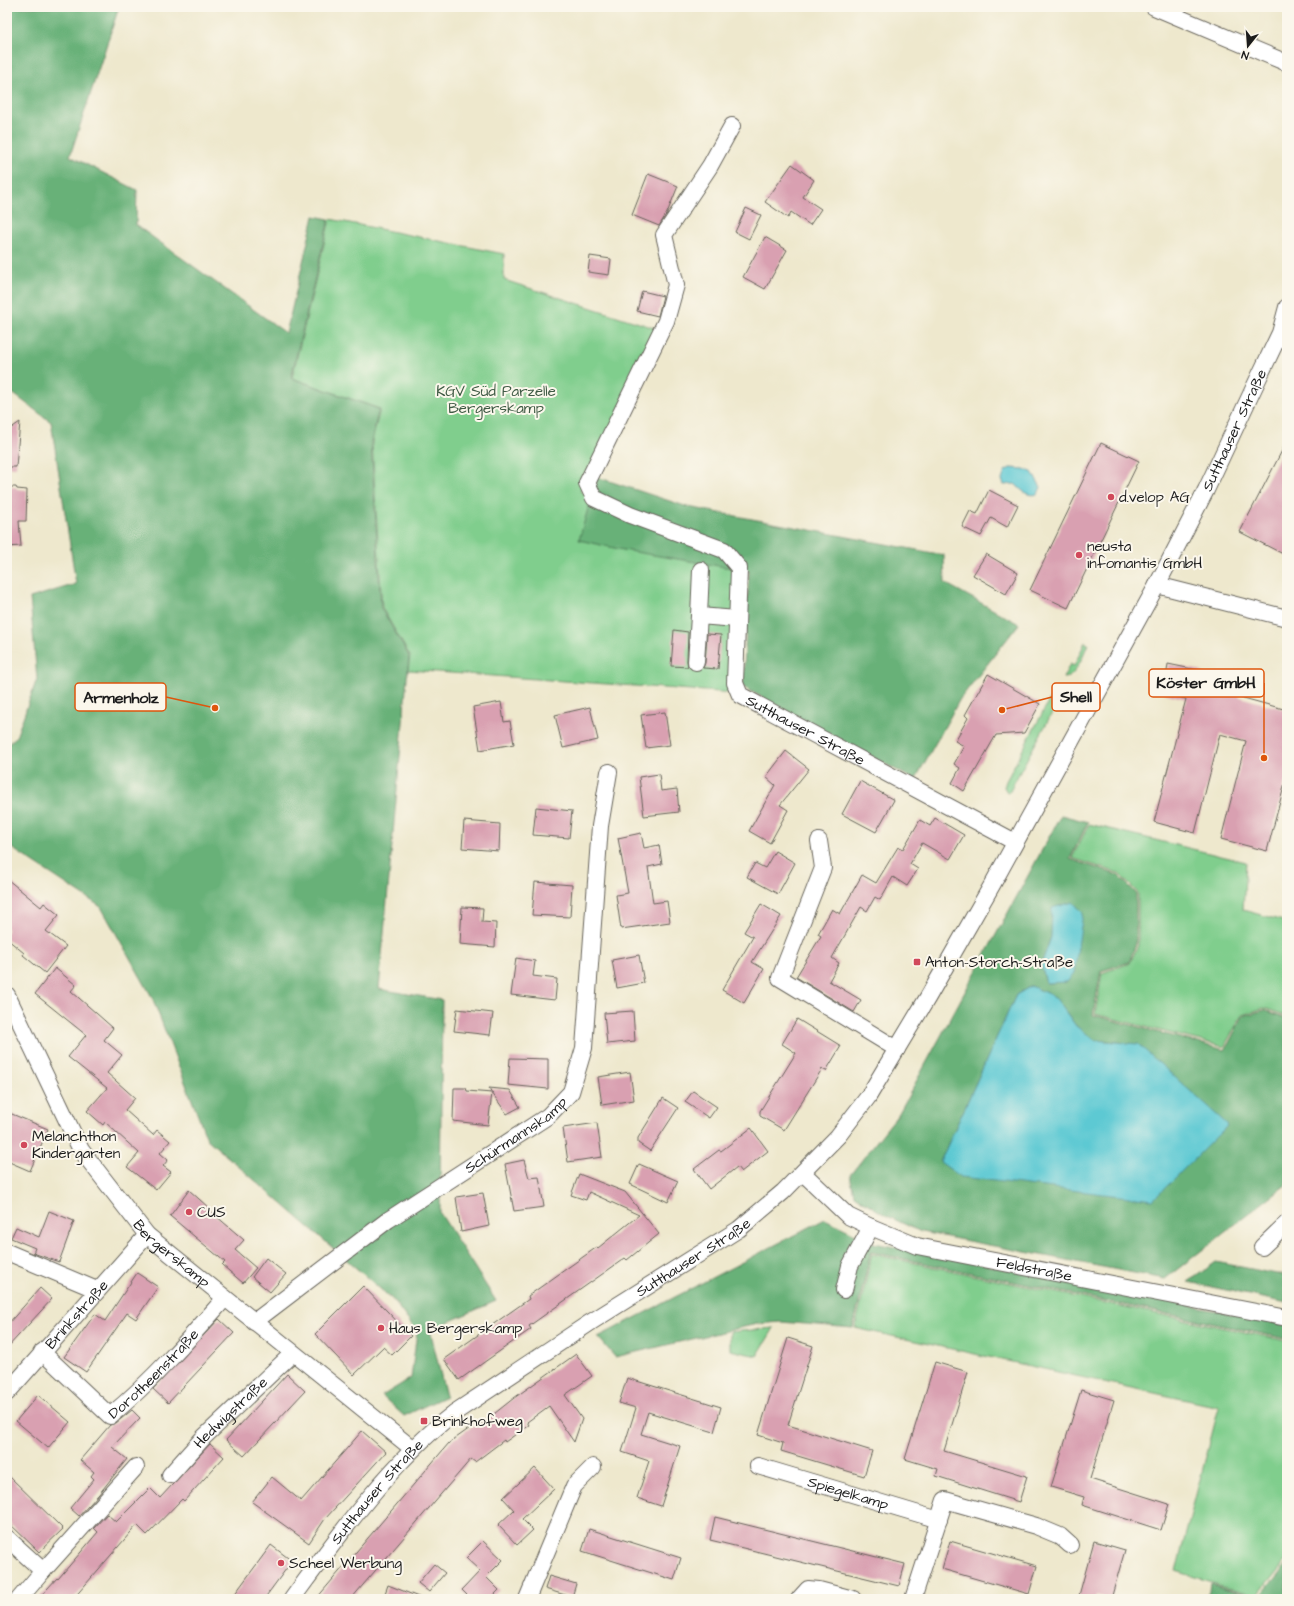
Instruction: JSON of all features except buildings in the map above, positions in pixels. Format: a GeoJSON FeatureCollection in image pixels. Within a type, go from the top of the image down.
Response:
{"type":"FeatureCollection","features":[{"type":"Feature","properties":{"kind":"street"},"geometry":{"type":"LineString","coordinates":[[1154,7],[1287,62]]}},
{"type":"Feature","properties":{"kind":"street","name":"Sutthauser Straße"},"geometry":{"type":"LineString","coordinates":[[732,126],[710,166],[664,235],[676,285],[666,321],[587,483],[594,498],[630,515],[724,550],[739,568],[735,683],[740,695],[1015,842]]}},
{"type":"Feature","properties":{"kind":"street","name":"Sutthauser Straße"},"geometry":{"type":"LineString","coordinates":[[292,1599],[338,1537],[433,1429],[454,1413],[590,1322],[739,1229],[760,1213],[803,1173],[838,1136],[868,1097],[992,886],[1157,585],[1285,332],[1287,307]]}},
{"type":"Feature","properties":{"kind":"street"},"geometry":{"type":"LineString","coordinates":[[696,662],[701,570]]}},
{"type":"Feature","properties":{"kind":"street"},"geometry":{"type":"LineString","coordinates":[[1157,585],[1287,618]]}},
{"type":"Feature","properties":{"kind":"street"},"geometry":{"type":"LineString","coordinates":[[699,616],[738,619]]}},
{"type":"Feature","properties":{"kind":"street","name":"Schürmannskamp"},"geometry":{"type":"LineString","coordinates":[[254,1322],[388,1220],[548,1116],[571,1092],[584,1048],[600,826],[609,772]]}},
{"type":"Feature","properties":{"kind":"street"},"geometry":{"type":"LineString","coordinates":[[819,841],[823,868],[780,978],[897,1049]]}},
{"type":"Feature","properties":{"kind":"street","name":"Bergerskamp"},"geometry":{"type":"LineString","coordinates":[[7,995],[81,1150],[147,1235],[351,1398],[413,1450]]}},
{"type":"Feature","properties":{"kind":"street","name":"Feldstraße"},"geometry":{"type":"LineString","coordinates":[[803,1173],[848,1216],[917,1246],[1287,1318]]}},
{"type":"Feature","properties":{"kind":"street"},"geometry":{"type":"LineString","coordinates":[[1262,1247],[1287,1223]]}},
{"type":"Feature","properties":{"kind":"street"},"geometry":{"type":"LineString","coordinates":[[844,1290],[850,1266],[871,1227]]}},
{"type":"Feature","properties":{"kind":"street","name":"Brinkstraße"},"geometry":{"type":"LineString","coordinates":[[7,1393],[147,1235]]}},
{"type":"Feature","properties":{"kind":"street"},"geometry":{"type":"LineString","coordinates":[[7,1252],[97,1290]]}},
{"type":"Feature","properties":{"kind":"street","name":"Dorotheenstraße"},"geometry":{"type":"LineString","coordinates":[[42,1352],[110,1416],[136,1394],[170,1360],[226,1298]]}},
{"type":"Feature","properties":{"kind":"street","name":"Hedwigstraße"},"geometry":{"type":"LineString","coordinates":[[170,1475],[204,1437],[293,1353]]}},
{"type":"Feature","properties":{"kind":"street","name":"Spiegelkamp"},"geometry":{"type":"LineString","coordinates":[[758,1466],[939,1520]]}},
{"type":"Feature","properties":{"kind":"street"},"geometry":{"type":"LineString","coordinates":[[19,1599],[42,1571],[136,1467]]}},
{"type":"Feature","properties":{"kind":"street"},"geometry":{"type":"LineString","coordinates":[[527,1599],[574,1486],[593,1467]]}},
{"type":"Feature","properties":{"kind":"street"},"geometry":{"type":"LineString","coordinates":[[913,1599],[945,1500],[1036,1526],[1060,1536],[1070,1545]]}},
{"type":"Feature","properties":{"kind":"street"},"geometry":{"type":"LineString","coordinates":[[7,1538],[42,1571]]}},
{"type":"Feature","properties":{"kind":"street"},"geometry":{"type":"LineString","coordinates":[[804,1594],[819,1590],[853,1599]]}},
{"type":"Feature","properties":{"kind":"green space"},"geometry":{"type":"Polygon","coordinates":[[[7,7],[119,7],[70,156],[137,190],[136,225],[286,333],[314,216],[329,219],[291,378],[379,409],[371,442],[381,608],[409,656],[379,989],[442,1000],[440,1213],[496,1301],[430,1330],[446,1396],[404,1416],[382,1396],[411,1378],[417,1332],[393,1300],[207,1139],[152,997],[101,907],[7,845],[7,745],[16,737],[37,679],[30,598],[76,584],[51,422],[7,389],[7,7]]]}},
{"type":"Feature","properties":{"kind":"green space","name":"KGV Süd Parzelle Bergerskamp"},"geometry":{"type":"Polygon","coordinates":[[[330,219],[504,254],[504,280],[661,330],[580,491],[737,568],[734,693],[408,670],[410,656],[382,608],[372,442],[380,409],[292,378],[330,219]]]}},
{"type":"Feature","properties":{"kind":"green space"},"geometry":{"type":"Polygon","coordinates":[[[597,477],[688,507],[944,555],[945,583],[1019,624],[960,699],[915,780],[743,687],[749,571],[623,550],[579,540],[597,477]]]}},
{"type":"Feature","properties":{"kind":"green space"},"geometry":{"type":"Polygon","coordinates":[[[1085,642],[1088,644],[1072,675],[1063,678],[1070,664],[1074,666],[1085,642]]]}},
{"type":"Feature","properties":{"kind":"green space"},"geometry":{"type":"Polygon","coordinates":[[[1059,694],[1062,695],[1009,792],[1007,792],[1004,787],[1006,781],[1051,697],[1059,694]]]}},
{"type":"Feature","properties":{"kind":"green space"},"geometry":{"type":"Polygon","coordinates":[[[1061,815],[1088,822],[1070,859],[1118,875],[1136,893],[1136,944],[1129,962],[1101,971],[1093,1015],[1225,1050],[1243,1016],[1264,1010],[1287,1018],[1287,1184],[1165,1279],[921,1232],[885,1215],[854,1195],[850,1175],[899,1113],[1061,815]],[[1051,937],[1041,965],[1046,983],[1067,982],[1051,937]],[[1031,986],[1016,995],[940,1162],[1138,1044],[1095,1040],[1076,1026],[1055,997],[1031,986]]]}},
{"type":"Feature","properties":{"kind":"green space"},"geometry":{"type":"Polygon","coordinates":[[[1089,824],[1246,862],[1243,910],[1287,922],[1287,1016],[1264,1008],[1242,1015],[1224,1047],[1095,1014],[1102,973],[1130,963],[1138,945],[1138,893],[1118,873],[1072,858],[1089,824]]]}},
{"type":"Feature","properties":{"kind":"green space"},"geometry":{"type":"Polygon","coordinates":[[[825,1219],[874,1243],[1287,1325],[1287,1339],[871,1252],[853,1328],[781,1322],[757,1324],[615,1357],[598,1337],[825,1219]]]}},
{"type":"Feature","properties":{"kind":"green space"},"geometry":{"type":"Polygon","coordinates":[[[872,1254],[1287,1341],[1287,1559],[1257,1596],[1176,1571],[1219,1407],[855,1328],[872,1254]]]}},
{"type":"Feature","properties":{"kind":"green space"},"geometry":{"type":"Polygon","coordinates":[[[1216,1262],[1287,1276],[1287,1303],[1188,1282],[1216,1262]]]}},
{"type":"Feature","properties":{"kind":"green space"},"geometry":{"type":"Polygon","coordinates":[[[774,1328],[757,1356],[730,1350],[730,1332],[774,1328]]]}},
{"type":"Feature","properties":{"kind":"green space"},"geometry":{"type":"Polygon","coordinates":[[[1287,1563],[1287,1599],[1208,1599],[1210,1583],[1259,1598],[1287,1563]]]}},
{"type":"Feature","properties":{"kind":"water"},"geometry":{"type":"Polygon","coordinates":[[[1010,468],[1024,469],[1032,472],[1041,487],[1038,494],[1028,494],[1015,484],[1004,485],[1002,480],[1005,471],[1010,468]]]}},
{"type":"Feature","properties":{"kind":"water"},"geometry":{"type":"Polygon","coordinates":[[[1073,902],[1083,913],[1074,974],[1067,982],[1046,983],[1041,965],[1051,937],[1052,908],[1073,902]]]}},
{"type":"Feature","properties":{"kind":"water"},"geometry":{"type":"Polygon","coordinates":[[[1031,986],[1055,997],[1076,1026],[1095,1040],[1138,1044],[1228,1125],[1153,1200],[961,1177],[940,1162],[1016,995],[1031,986]]]}},
{"type":"Feature","properties":{"kind":"place","name":"d.velop AG"},"geometry":{"type":"Point","coordinates":[1111,497]}},
{"type":"Feature","properties":{"kind":"place","name":"neusta infomantis GmbH"},"geometry":{"type":"Point","coordinates":[1079,555]}},
{"type":"Feature","properties":{"kind":"place","name":"Armenholz"},"geometry":{"type":"Point","coordinates":[215,708]}},
{"type":"Feature","properties":{"kind":"place","name":"Shell"},"geometry":{"type":"Point","coordinates":[1002,710]}},
{"type":"Feature","properties":{"kind":"place","name":"Köster GmbH"},"geometry":{"type":"Point","coordinates":[1264,758]}},
{"type":"Feature","properties":{"kind":"place","name":"Anton-Storch-Straße"},"geometry":{"type":"Point","coordinates":[917,962]}},
{"type":"Feature","properties":{"kind":"place","name":"Melanchthon Kindergarten"},"geometry":{"type":"Point","coordinates":[24,1145]}},
{"type":"Feature","properties":{"kind":"place","name":"CUS"},"geometry":{"type":"Point","coordinates":[189,1212]}},
{"type":"Feature","properties":{"kind":"place","name":"Haus Bergerskamp"},"geometry":{"type":"Point","coordinates":[381,1328]}},
{"type":"Feature","properties":{"kind":"place","name":"Brinkhofweg"},"geometry":{"type":"Point","coordinates":[424,1421]}},
{"type":"Feature","properties":{"kind":"place","name":"Scheel Werbung"},"geometry":{"type":"Point","coordinates":[281,1563]}}]}
